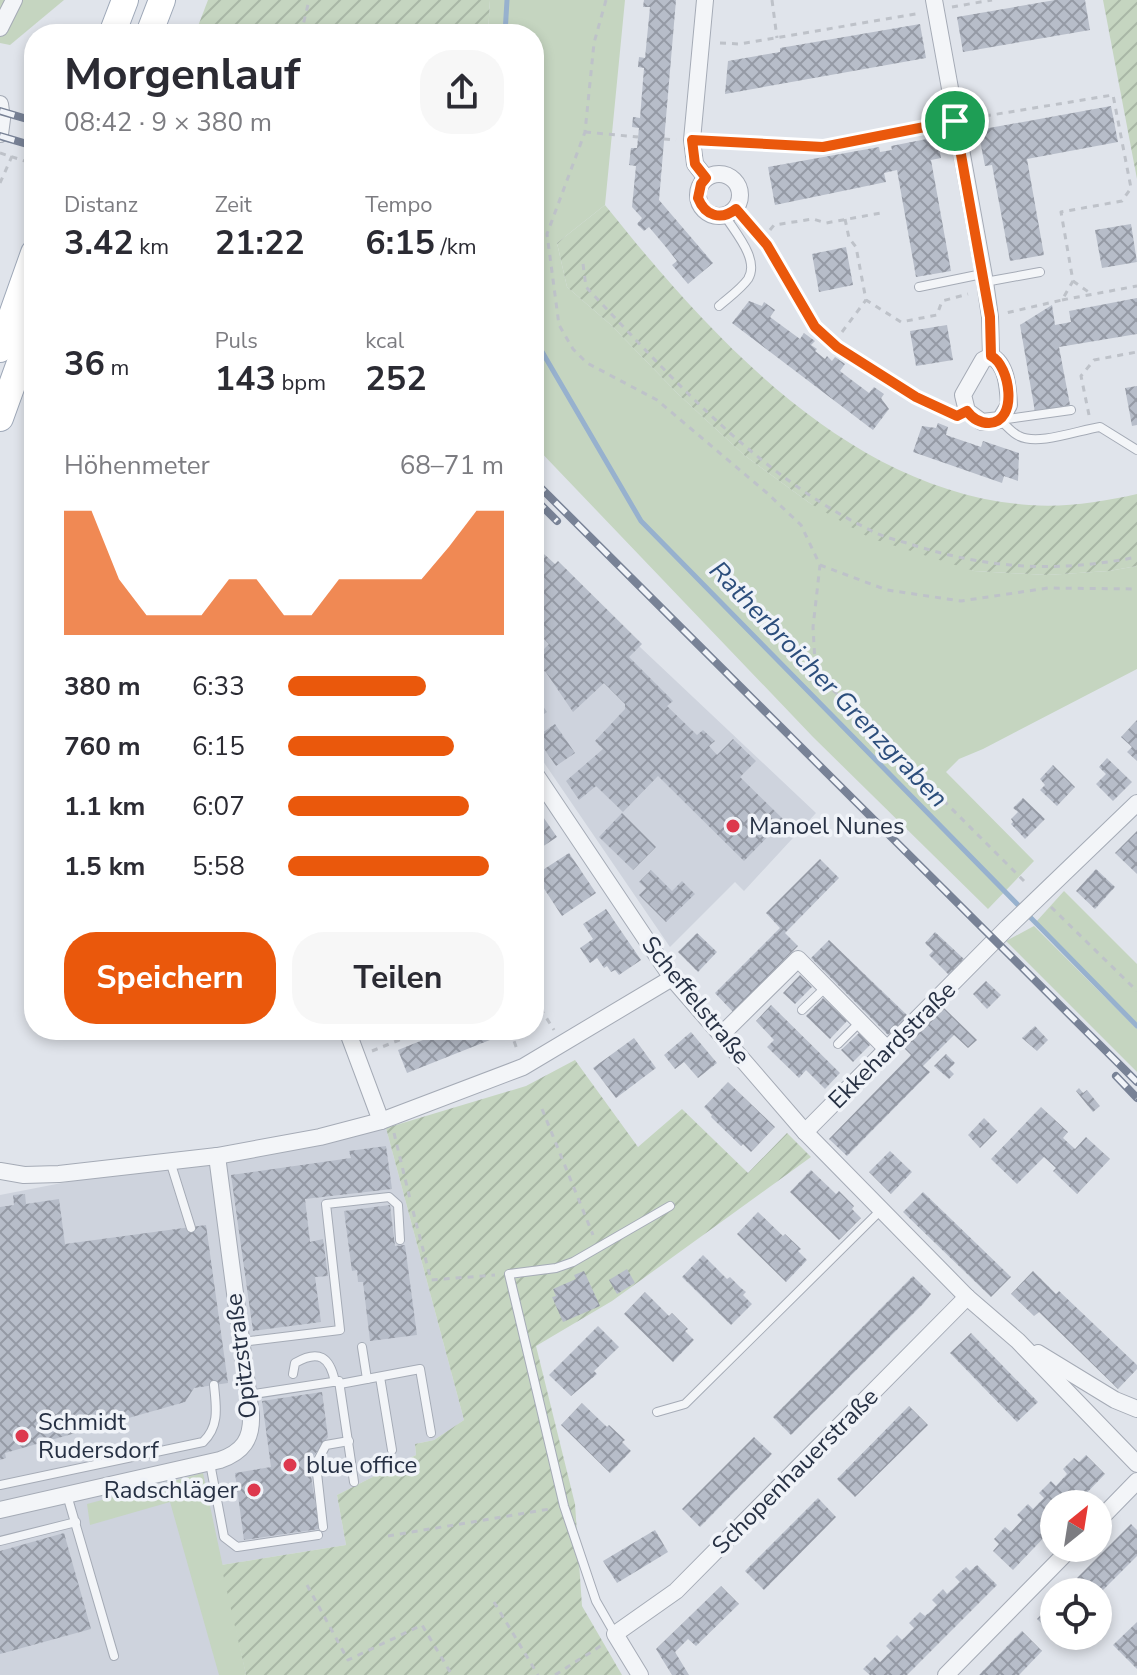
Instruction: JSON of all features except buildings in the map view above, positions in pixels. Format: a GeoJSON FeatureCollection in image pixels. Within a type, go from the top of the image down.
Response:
{"type":"FeatureCollection","features":[{"type":"Feature","properties":{"kind":"main road"},"geometry":{"type":"LineString","coordinates":[[116,24],[125,0]]}},
{"type":"Feature","properties":{"kind":"main road"},"geometry":{"type":"LineString","coordinates":[[153,24],[162,0]]}},
{"type":"Feature","properties":{"kind":"main road"},"geometry":{"type":"LineString","coordinates":[[0,349],[24,281]]}},
{"type":"Feature","properties":{"kind":"main road"},"geometry":{"type":"LineString","coordinates":[[0,418],[24,352]]}},
{"type":"Feature","properties":{"kind":"street"},"geometry":{"type":"LineString","coordinates":[[0,28],[14,0]]}},
{"type":"Feature","properties":{"kind":"street"},"geometry":{"type":"LineString","coordinates":[[705,0],[692,140],[695,164],[706,178]]}},
{"type":"Feature","properties":{"kind":"street"},"geometry":{"type":"LineString","coordinates":[[934,5],[990,317],[991,356]]}},
{"type":"Feature","properties":{"kind":"street"},"geometry":{"type":"LineString","coordinates":[[0,104],[0,134]]}},
{"type":"Feature","properties":{"kind":"street"},"geometry":{"type":"LineString","coordinates":[[719,173],[732,177],[741,192],[731,212],[713,215],[700,204],[698,191],[706,178],[719,173]]}},
{"type":"Feature","properties":{"kind":"street"},"geometry":{"type":"LineString","coordinates":[[991,356],[999,359],[1003,367],[1009,400],[1000,420],[982,422],[967,411],[963,395],[983,360],[991,356]]}},
{"type":"Feature","properties":{"kind":"street","name":"Scheffelstraße"},"geometry":{"type":"LineString","coordinates":[[544,787],[672,978],[805,1132],[967,1297],[1018,1341],[1137,1464]]}},
{"type":"Feature","properties":{"kind":"street","name":"Ekkehardstraße"},"geometry":{"type":"LineString","coordinates":[[805,1132],[1008,927],[1137,803]]}},
{"type":"Feature","properties":{"kind":"street"},"geometry":{"type":"LineString","coordinates":[[721,1035],[798,959],[887,1049]]}},
{"type":"Feature","properties":{"kind":"street"},"geometry":{"type":"LineString","coordinates":[[0,1171],[24,1175],[59,1174],[217,1156],[320,1137],[385,1119],[523,1067],[672,978]]}},
{"type":"Feature","properties":{"kind":"street"},"geometry":{"type":"LineString","coordinates":[[351,1040],[385,1119]]}},
{"type":"Feature","properties":{"kind":"street","name":"Opitzstraße"},"geometry":{"type":"LineString","coordinates":[[0,1510],[210,1463],[232,1456],[246,1444],[251,1425],[248,1395],[217,1156]]}},
{"type":"Feature","properties":{"kind":"street","name":"Schopenhauerstraße"},"geometry":{"type":"LineString","coordinates":[[615,1634],[676,1591],[967,1297]]}},
{"type":"Feature","properties":{"kind":"street"},"geometry":{"type":"LineString","coordinates":[[1018,1341],[1115,1400],[1137,1409]]}},
{"type":"Feature","properties":{"kind":"street"},"geometry":{"type":"LineString","coordinates":[[1112,1507],[1137,1481]]}},
{"type":"Feature","properties":{"kind":"street"},"geometry":{"type":"LineString","coordinates":[[946,1675],[1057,1562]]}},
{"type":"Feature","properties":{"kind":"street"},"geometry":{"type":"LineString","coordinates":[[615,1634],[640,1675]]}},
{"type":"Feature","properties":{"kind":"lane"},"geometry":{"type":"LineString","coordinates":[[731,212],[762,239],[815,327],[833,344],[916,397],[957,416],[967,411]]}},
{"type":"Feature","properties":{"kind":"lane"},"geometry":{"type":"LineString","coordinates":[[719,306],[747,280],[751,271],[731,212]]}},
{"type":"Feature","properties":{"kind":"lane"},"geometry":{"type":"LineString","coordinates":[[919,287],[984,282],[1040,272]]}},
{"type":"Feature","properties":{"kind":"lane"},"geometry":{"type":"LineString","coordinates":[[1000,420],[1071,410]]}},
{"type":"Feature","properties":{"kind":"lane"},"geometry":{"type":"LineString","coordinates":[[1000,420],[1016,435],[1026,439],[1048,440],[1100,427],[1137,450]]}},
{"type":"Feature","properties":{"kind":"lane"},"geometry":{"type":"LineString","coordinates":[[802,1010],[826,987]]}},
{"type":"Feature","properties":{"kind":"lane"},"geometry":{"type":"LineString","coordinates":[[838,1044],[860,1022]]}},
{"type":"Feature","properties":{"kind":"lane"},"geometry":{"type":"LineString","coordinates":[[170,1161],[191,1228]]}},
{"type":"Feature","properties":{"kind":"lane"},"geometry":{"type":"LineString","coordinates":[[240,1342],[340,1330],[326,1204],[389,1197],[398,1205],[400,1240]]}},
{"type":"Feature","properties":{"kind":"lane"},"geometry":{"type":"LineString","coordinates":[[615,1634],[596,1601],[564,1506],[509,1274],[556,1268],[599,1249],[670,1206]]}},
{"type":"Feature","properties":{"kind":"lane"},"geometry":{"type":"LineString","coordinates":[[657,1412],[685,1404],[881,1210]]}},
{"type":"Feature","properties":{"kind":"lane"},"geometry":{"type":"LineString","coordinates":[[362,1347],[367,1379]]}},
{"type":"Feature","properties":{"kind":"lane"},"geometry":{"type":"LineString","coordinates":[[293,1374],[295,1363],[300,1359],[319,1357],[331,1364],[349,1441],[354,1482]]}},
{"type":"Feature","properties":{"kind":"lane"},"geometry":{"type":"LineString","coordinates":[[248,1395],[420,1369],[431,1433]]}},
{"type":"Feature","properties":{"kind":"lane"},"geometry":{"type":"LineString","coordinates":[[380,1377],[392,1450]]}},
{"type":"Feature","properties":{"kind":"lane"},"geometry":{"type":"LineString","coordinates":[[0,1485],[203,1442],[211,1434],[216,1420],[214,1385]]}},
{"type":"Feature","properties":{"kind":"lane"},"geometry":{"type":"LineString","coordinates":[[210,1463],[224,1537],[237,1547],[321,1531],[316,1464],[326,1445],[349,1441]]}},
{"type":"Feature","properties":{"kind":"lane"},"geometry":{"type":"LineString","coordinates":[[67,1495],[114,1656]]}},
{"type":"Feature","properties":{"kind":"lane"},"geometry":{"type":"LineString","coordinates":[[0,1541],[76,1522]]}},
{"type":"Feature","properties":{"kind":"path"},"geometry":{"type":"LineString","coordinates":[[303,24],[309,0]]}},
{"type":"Feature","properties":{"kind":"path"},"geometry":{"type":"LineString","coordinates":[[606,0],[594,43],[585,132],[547,234],[559,325],[573,349],[587,363],[657,400],[801,525],[820,565],[813,627],[817,671],[822,679],[1037,899],[1137,991]]}},
{"type":"Feature","properties":{"kind":"path"},"geometry":{"type":"LineString","coordinates":[[772,0],[777,38]]}},
{"type":"Feature","properties":{"kind":"path"},"geometry":{"type":"LineString","coordinates":[[701,43],[740,44],[934,5],[992,0]]}},
{"type":"Feature","properties":{"kind":"path"},"geometry":{"type":"LineString","coordinates":[[664,139],[823,147],[1113,95],[1131,188],[1122,201],[1061,212],[1073,281],[1062,300]]}},
{"type":"Feature","properties":{"kind":"path"},"geometry":{"type":"LineString","coordinates":[[585,132],[638,137]]}},
{"type":"Feature","properties":{"kind":"path"},"geometry":{"type":"LineString","coordinates":[[0,153],[24,160]]}},
{"type":"Feature","properties":{"kind":"path"},"geometry":{"type":"LineString","coordinates":[[0,183],[12,156]]}},
{"type":"Feature","properties":{"kind":"path"},"geometry":{"type":"LineString","coordinates":[[762,239],[774,225],[813,219],[826,223],[881,213]]}},
{"type":"Feature","properties":{"kind":"path"},"geometry":{"type":"LineString","coordinates":[[845,219],[849,238],[856,247],[866,300],[901,322],[937,315],[942,301],[984,282]]}},
{"type":"Feature","properties":{"kind":"path"},"geometry":{"type":"LineString","coordinates":[[583,264],[586,287],[692,398],[751,450],[813,497],[872,531],[977,563],[1043,568],[1108,563],[1137,557]]}},
{"type":"Feature","properties":{"kind":"path"},"geometry":{"type":"LineString","coordinates":[[1073,281],[1092,294]]}},
{"type":"Feature","properties":{"kind":"path"},"geometry":{"type":"LineString","coordinates":[[990,317],[1137,286]]}},
{"type":"Feature","properties":{"kind":"path"},"geometry":{"type":"LineString","coordinates":[[833,344],[866,300]]}},
{"type":"Feature","properties":{"kind":"path"},"geometry":{"type":"LineString","coordinates":[[1091,429],[1081,376],[1094,360],[1137,352]]}},
{"type":"Feature","properties":{"kind":"path"},"geometry":{"type":"LineString","coordinates":[[820,565],[887,590],[961,601],[1048,588],[1137,589]]}},
{"type":"Feature","properties":{"kind":"path"},"geometry":{"type":"LineString","coordinates":[[907,764],[912,759]]}},
{"type":"Feature","properties":{"kind":"path"},"geometry":{"type":"LineString","coordinates":[[544,1014],[563,1044]]}},
{"type":"Feature","properties":{"kind":"path"},"geometry":{"type":"LineString","coordinates":[[385,1046],[398,1040]]}},
{"type":"Feature","properties":{"kind":"path"},"geometry":{"type":"LineString","coordinates":[[514,1040],[523,1067]]}},
{"type":"Feature","properties":{"kind":"path"},"geometry":{"type":"LineString","coordinates":[[542,1109],[599,1249]]}},
{"type":"Feature","properties":{"kind":"path"},"geometry":{"type":"LineString","coordinates":[[385,1119],[431,1280],[509,1274]]}},
{"type":"Feature","properties":{"kind":"path"},"geometry":{"type":"LineString","coordinates":[[388,1536],[564,1506]]}},
{"type":"Feature","properties":{"kind":"path"},"geometry":{"type":"LineString","coordinates":[[307,1585],[348,1660],[422,1625],[452,1675]]}},
{"type":"Feature","properties":{"kind":"path"},"geometry":{"type":"LineString","coordinates":[[494,1602],[538,1675]]}},
{"type":"Feature","properties":{"kind":"path"},"geometry":{"type":"LineString","coordinates":[[555,1675],[615,1634]]}},
{"type":"Feature","properties":{"kind":"shaded area"},"geometry":{"type":"Polygon","coordinates":[[[544,556],[816,813],[744,891],[735,882],[670,947],[544,763],[544,556]]]}},
{"type":"Feature","properties":{"kind":"shaded area"},"geometry":{"type":"Polygon","coordinates":[[[381,1121],[386,1128],[464,1420],[434,1440],[415,1444],[416,1455],[337,1495],[346,1545],[221,1565],[246,1675],[0,1675],[0,1195],[381,1121]]]}},
{"type":"Feature","properties":{"kind":"green space"},"geometry":{"type":"Polygon","coordinates":[[[0,0],[64,0],[35,24],[24,24],[24,33],[10,45],[0,43],[0,0]]]}},
{"type":"Feature","properties":{"kind":"green space"},"geometry":{"type":"Polygon","coordinates":[[[208,0],[490,0],[489,24],[199,24],[208,0]]]}},
{"type":"Feature","properties":{"kind":"green space"},"geometry":{"type":"Polygon","coordinates":[[[490,0],[625,0],[605,205],[557,243],[567,287],[611,325],[678,394],[744,455],[811,504],[974,571],[1047,575],[1137,566],[1137,669],[959,759],[946,772],[1034,861],[988,909],[813,737],[544,455],[544,24],[489,24],[490,0]]]}},
{"type":"Feature","properties":{"kind":"green space"},"geometry":{"type":"Polygon","coordinates":[[[1103,0],[1137,0],[1137,179],[1103,0]]]}},
{"type":"Feature","properties":{"kind":"green space"},"geometry":{"type":"Polygon","coordinates":[[[605,205],[690,305],[738,354],[789,399],[843,439],[902,471],[963,494],[1029,505],[1056,506],[1137,494],[1137,566],[1047,575],[974,571],[870,538],[811,504],[744,455],[678,394],[611,325],[567,287],[557,243],[605,205]]]}},
{"type":"Feature","properties":{"kind":"green space"},"geometry":{"type":"Polygon","coordinates":[[[1064,891],[1137,964],[1137,1023],[1036,922],[1064,891]]]}},
{"type":"Feature","properties":{"kind":"green space"},"geometry":{"type":"Polygon","coordinates":[[[1034,926],[1137,1029],[1137,1072],[1006,941],[1034,926]]]}},
{"type":"Feature","properties":{"kind":"green space"},"geometry":{"type":"Polygon","coordinates":[[[575,1060],[638,1147],[682,1109],[748,1173],[787,1133],[811,1157],[612,1301],[536,1346],[575,1504],[582,1606],[622,1675],[246,1675],[221,1565],[346,1545],[337,1495],[416,1455],[415,1444],[434,1440],[464,1420],[386,1128],[526,1086],[575,1060]]]}},
{"type":"Feature","properties":{"kind":"green space"},"geometry":{"type":"Polygon","coordinates":[[[203,1473],[246,1675],[219,1675],[170,1502],[90,1525],[87,1504],[203,1473]]]}},
{"type":"Feature","properties":{"kind":"waterway","name":"Ratherbroicher Grenzgraben"},"geometry":{"type":"LineString","coordinates":[[506,24],[507,0]]}},
{"type":"Feature","properties":{"kind":"waterway","name":"Ratherbroicher Grenzgraben"},"geometry":{"type":"LineString","coordinates":[[544,355],[641,521],[1137,1026]]}},
{"type":"Feature","properties":{"kind":"railway"},"geometry":{"type":"LineString","coordinates":[[0,111],[24,118]]}},
{"type":"Feature","properties":{"kind":"railway"},"geometry":{"type":"LineString","coordinates":[[0,136],[24,143]]}},
{"type":"Feature","properties":{"kind":"railway"},"geometry":{"type":"LineString","coordinates":[[544,491],[1137,1082]]}},
{"type":"Feature","properties":{"kind":"railway"},"geometry":{"type":"LineString","coordinates":[[544,508],[557,521]]}},
{"type":"Feature","properties":{"kind":"railway"},"geometry":{"type":"LineString","coordinates":[[1116,1076],[1137,1098]]}},
{"type":"Feature","properties":{"kind":"place","name":"Manoel Nunes"},"geometry":{"type":"Point","coordinates":[733,826]}},
{"type":"Feature","properties":{"kind":"place","name":"Schmidt Rudersdorf"},"geometry":{"type":"Point","coordinates":[22,1436]}},
{"type":"Feature","properties":{"kind":"place","name":"blue office"},"geometry":{"type":"Point","coordinates":[290,1465]}},
{"type":"Feature","properties":{"kind":"place","name":"Radschläger"},"geometry":{"type":"Point","coordinates":[254,1490]}},
{"type":"Feature","properties":{"kind":"route"},"geometry":{"type":"LineString","coordinates":[[955,121],[985,282],[991,356],[999,359],[1003,367],[1009,400],[1004,415],[993,423],[982,422],[967,411],[957,416],[916,397],[837,347],[815,327],[767,245],[751,225],[736,209],[725,216],[705,211],[698,198],[698,191],[706,178],[695,164],[692,140],[823,147],[955,121]]}}]}
